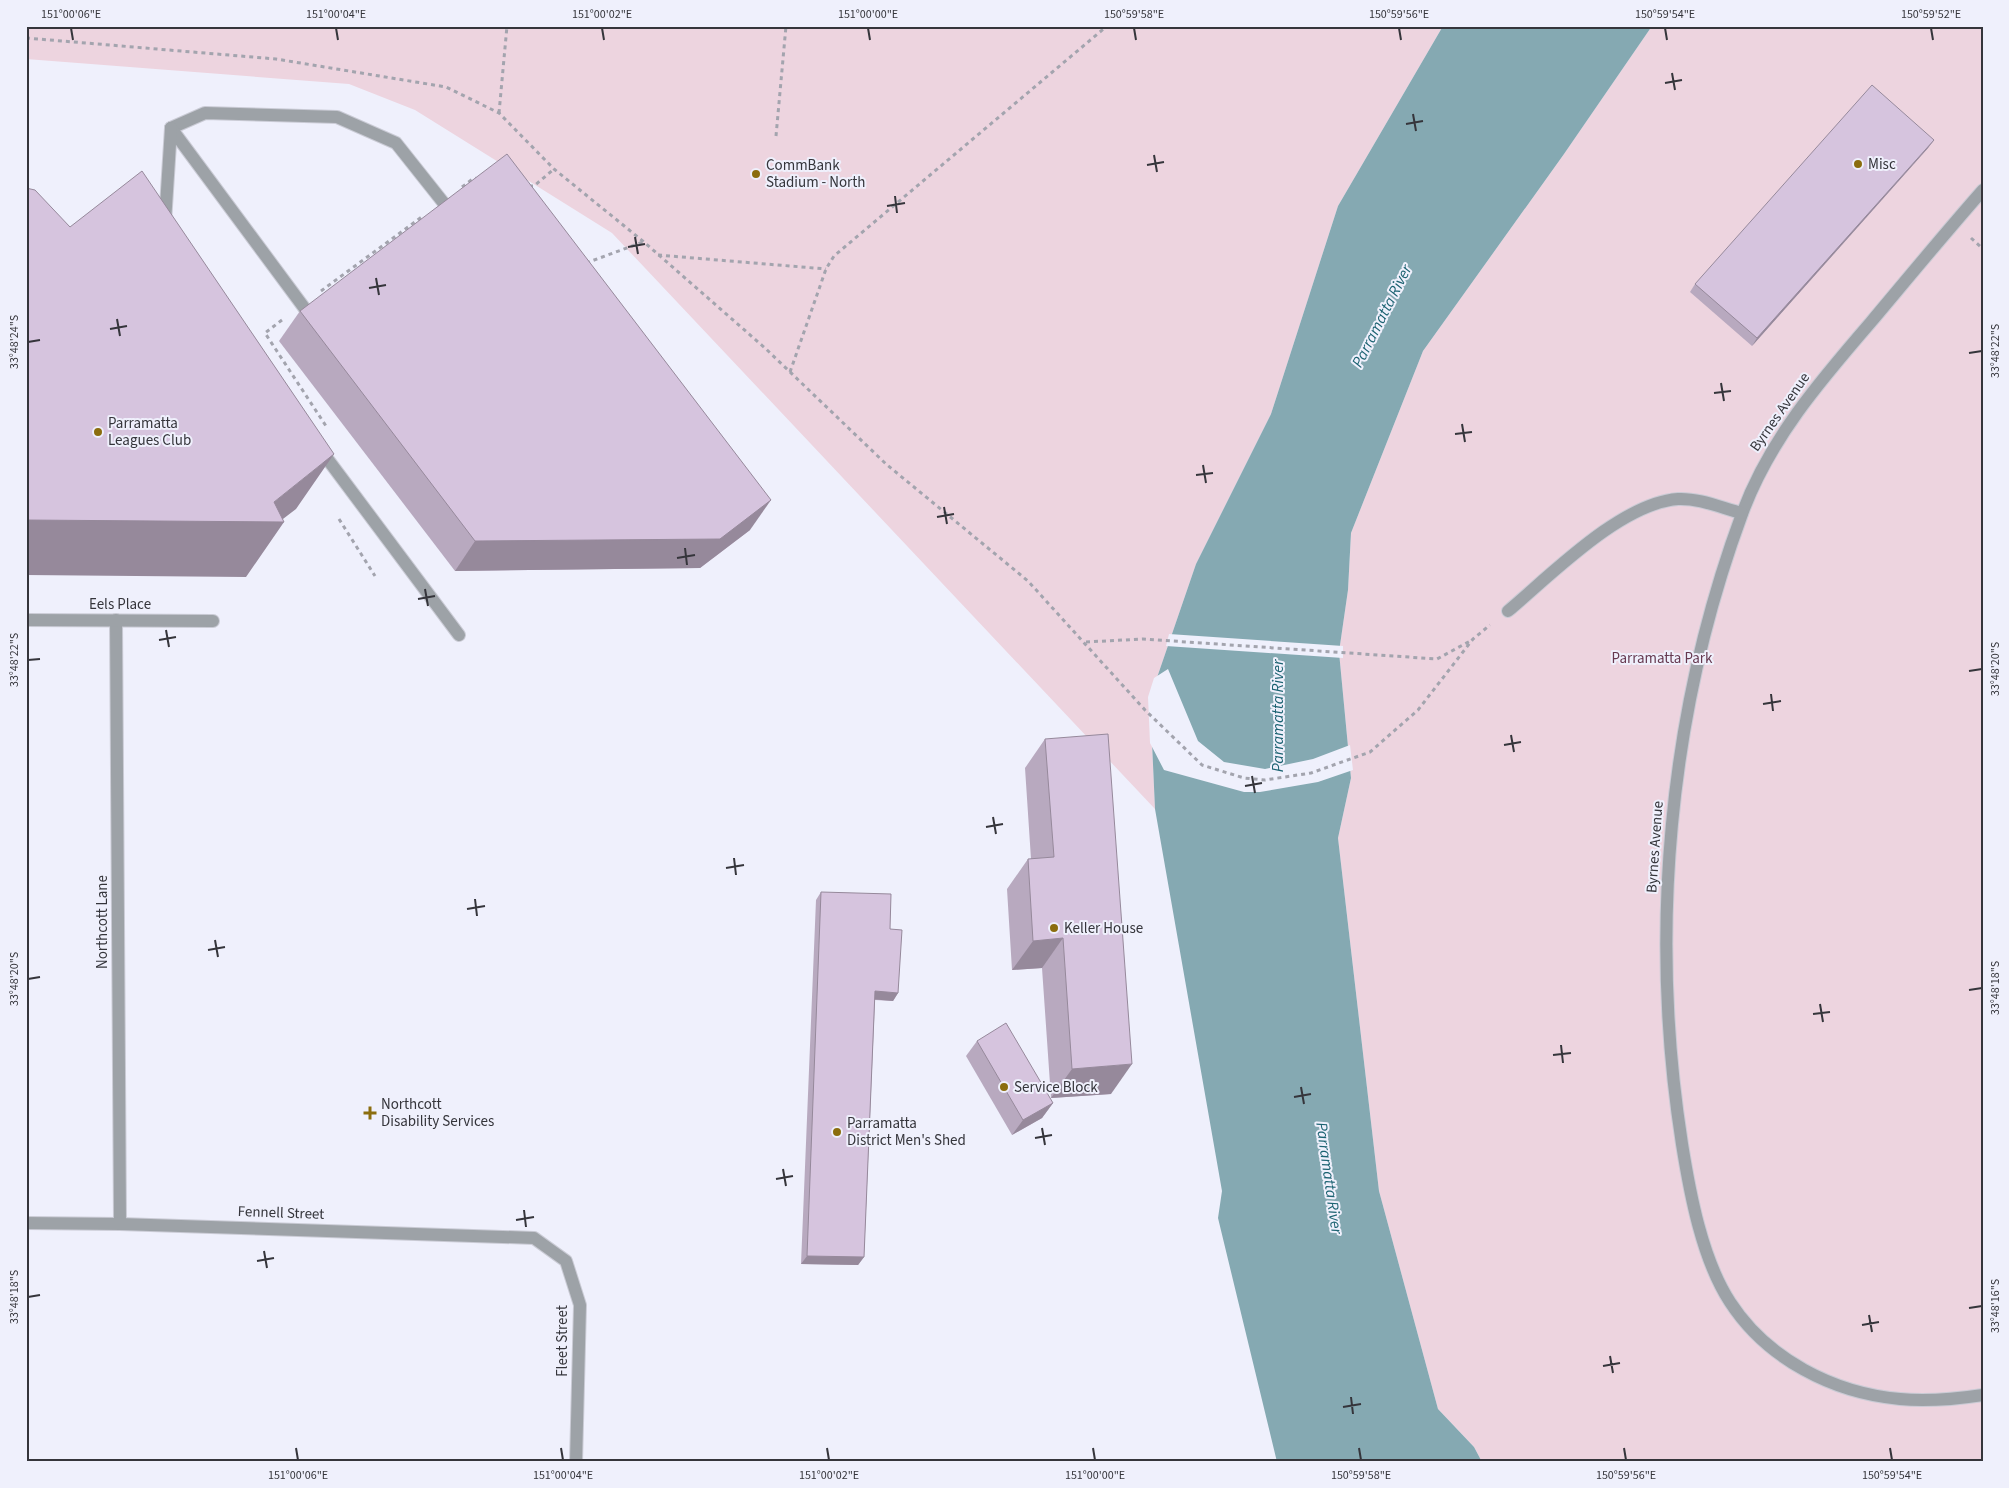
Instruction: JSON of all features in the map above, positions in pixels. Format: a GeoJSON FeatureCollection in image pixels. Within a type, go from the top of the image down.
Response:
{"type":"FeatureCollection","features":[{"type":"Feature","properties":{"kind":"street"},"geometry":{"type":"LineString","coordinates":[[171,128],[205,113],[337,116],[396,143],[446,207]]}},
{"type":"Feature","properties":{"kind":"street"},"geometry":{"type":"LineString","coordinates":[[164,233],[171,128]]}},
{"type":"Feature","properties":{"kind":"street"},"geometry":{"type":"LineString","coordinates":[[171,128],[311,317]]}},
{"type":"Feature","properties":{"kind":"street","name":"Byrnes Avenue"},"geometry":{"type":"LineString","coordinates":[[1983,190],[1819,383],[1790,421],[1763,465],[1742,513],[1705,633],[1689,695],[1672,825],[1666,929],[1668,1008],[1672,1059],[1689,1184],[1714,1271],[1734,1307],[1749,1326],[1772,1349],[1806,1372],[1854,1390],[1900,1399],[1947,1400],[1983,1395]]}},
{"type":"Feature","properties":{"kind":"street"},"geometry":{"type":"LineString","coordinates":[[314,441],[460,634]]}},
{"type":"Feature","properties":{"kind":"street"},"geometry":{"type":"LineString","coordinates":[[1508,611],[1592,540],[1640,511],[1661,502],[1680,499],[1742,513]]}},
{"type":"Feature","properties":{"kind":"street","name":"Eels Place"},"geometry":{"type":"LineString","coordinates":[[26,620],[213,621]]}},
{"type":"Feature","properties":{"kind":"street","name":"Northcott Lane"},"geometry":{"type":"LineString","coordinates":[[116,620],[120,1224]]}},
{"type":"Feature","properties":{"kind":"street","name":"Fennell Street"},"geometry":{"type":"LineString","coordinates":[[26,1223],[120,1224],[534,1238]]}},
{"type":"Feature","properties":{"kind":"street","name":"Fleet Street"},"geometry":{"type":"LineString","coordinates":[[534,1238],[566,1261],[580,1305],[576,1462]]}},
{"type":"Feature","properties":{"kind":"path"},"geometry":{"type":"LineString","coordinates":[[499,113],[507,26]]}},
{"type":"Feature","properties":{"kind":"path"},"geometry":{"type":"LineString","coordinates":[[776,136],[786,26]]}},
{"type":"Feature","properties":{"kind":"path"},"geometry":{"type":"LineString","coordinates":[[790,372],[826,269],[834,256],[1107,26]]}},
{"type":"Feature","properties":{"kind":"path"},"geometry":{"type":"LineString","coordinates":[[26,38],[276,58],[446,86],[499,113],[554,168],[644,242],[790,372],[886,464],[1028,581],[1145,710],[1202,765],[1244,778],[1265,780],[1290,778],[1335,766],[1370,752],[1418,710],[1473,639]]}},
{"type":"Feature","properties":{"kind":"path"},"geometry":{"type":"LineString","coordinates":[[525,185],[534,186],[554,168]]}},
{"type":"Feature","properties":{"kind":"path"},"geometry":{"type":"LineString","coordinates":[[331,434],[265,333],[302,305],[446,207],[474,178],[482,180]]}},
{"type":"Feature","properties":{"kind":"path"},"geometry":{"type":"LineString","coordinates":[[582,265],[644,242]]}},
{"type":"Feature","properties":{"kind":"path"},"geometry":{"type":"LineString","coordinates":[[658,255],[826,269]]}},
{"type":"Feature","properties":{"kind":"path"},"geometry":{"type":"LineString","coordinates":[[1085,642],[1143,639],[1437,658],[1473,639],[1508,611]]}},
{"type":"Feature","properties":{"kind":"green space"},"geometry":{"type":"Polygon","coordinates":[[[26,26],[1443,26],[1338,206],[1271,414],[1196,564],[1150,698],[1155,809],[612,233],[415,110],[349,84],[26,59],[26,26]]]}},
{"type":"Feature","properties":{"kind":"green space","name":"Parramatta Park"},"geometry":{"type":"Polygon","coordinates":[[[1652,26],[1983,26],[1983,1462],[1482,1462],[1474,1447],[1438,1409],[1379,1191],[1338,838],[1351,778],[1339,652],[1348,590],[1351,533],[1423,351],[1564,154],[1652,26]]]}},
{"type":"Feature","properties":{"kind":"water","name":"Parramatta River"},"geometry":{"type":"Polygon","coordinates":[[[1443,26],[1652,26],[1564,154],[1423,351],[1351,533],[1348,590],[1339,652],[1351,778],[1338,838],[1379,1191],[1438,1409],[1474,1447],[1482,1462],[1277,1462],[1218,1218],[1222,1191],[1155,809],[1150,698],[1196,564],[1271,414],[1338,206],[1443,26]]]}},
{"type":"Feature","properties":{"kind":"pier"},"geometry":{"type":"Polygon","coordinates":[[[1169,634],[1343,646],[1343,658],[1166,646],[1169,634]]]}},
{"type":"Feature","properties":{"kind":"pier"},"geometry":{"type":"Polygon","coordinates":[[[1168,669],[1198,741],[1224,762],[1265,769],[1313,759],[1350,745],[1353,770],[1318,782],[1260,792],[1244,792],[1164,770],[1150,743],[1148,697],[1154,678],[1168,669]]]}},
{"type":"Feature","properties":{"kind":"building"},"geometry":{"type":"Polygon","coordinates":[[[1872,85],[1934,140],[1757,338],[1695,284],[1872,85]]]}},
{"type":"Feature","properties":{"kind":"building"},"geometry":{"type":"Polygon","coordinates":[[[507,154],[771,500],[720,539],[475,541],[300,311],[507,154]]]}},
{"type":"Feature","properties":{"kind":"building"},"geometry":{"type":"Polygon","coordinates":[[[142,171],[334,454],[274,502],[284,522],[26,520],[26,188],[35,190],[70,227],[142,171]]]}},
{"type":"Feature","properties":{"kind":"building","name":"Keller House"},"geometry":{"type":"Polygon","coordinates":[[[1108,734],[1132,1064],[1072,1069],[1063,938],[1033,941],[1028,859],[1054,857],[1045,739],[1108,734]]]}},
{"type":"Feature","properties":{"kind":"building"},"geometry":{"type":"Polygon","coordinates":[[[821,892],[891,894],[890,929],[902,930],[898,993],[875,991],[864,1257],[807,1256],[821,892]]]}},
{"type":"Feature","properties":{"kind":"building"},"geometry":{"type":"Polygon","coordinates":[[[1006,1023],[1053,1103],[1023,1120],[977,1041],[1006,1023]]]}},
{"type":"Feature","properties":{"kind":"place","name":"Misc"},"geometry":{"type":"Point","coordinates":[1858,164]}},
{"type":"Feature","properties":{"kind":"place","name":"CommBank Stadium - North"},"geometry":{"type":"Point","coordinates":[756,174]}},
{"type":"Feature","properties":{"kind":"place","name":"Parramatta Leagues Club"},"geometry":{"type":"Point","coordinates":[98,432]}},
{"type":"Feature","properties":{"kind":"place","name":"Keller House"},"geometry":{"type":"Point","coordinates":[1054,928]}},
{"type":"Feature","properties":{"kind":"place","name":"Service Block"},"geometry":{"type":"Point","coordinates":[1004,1087]}},
{"type":"Feature","properties":{"kind":"place","name":"Northcott Disability Services"},"geometry":{"type":"Point","coordinates":[370,1113]}},
{"type":"Feature","properties":{"kind":"place","name":"Parramatta District Men's Shed"},"geometry":{"type":"Point","coordinates":[837,1132]}}]}
